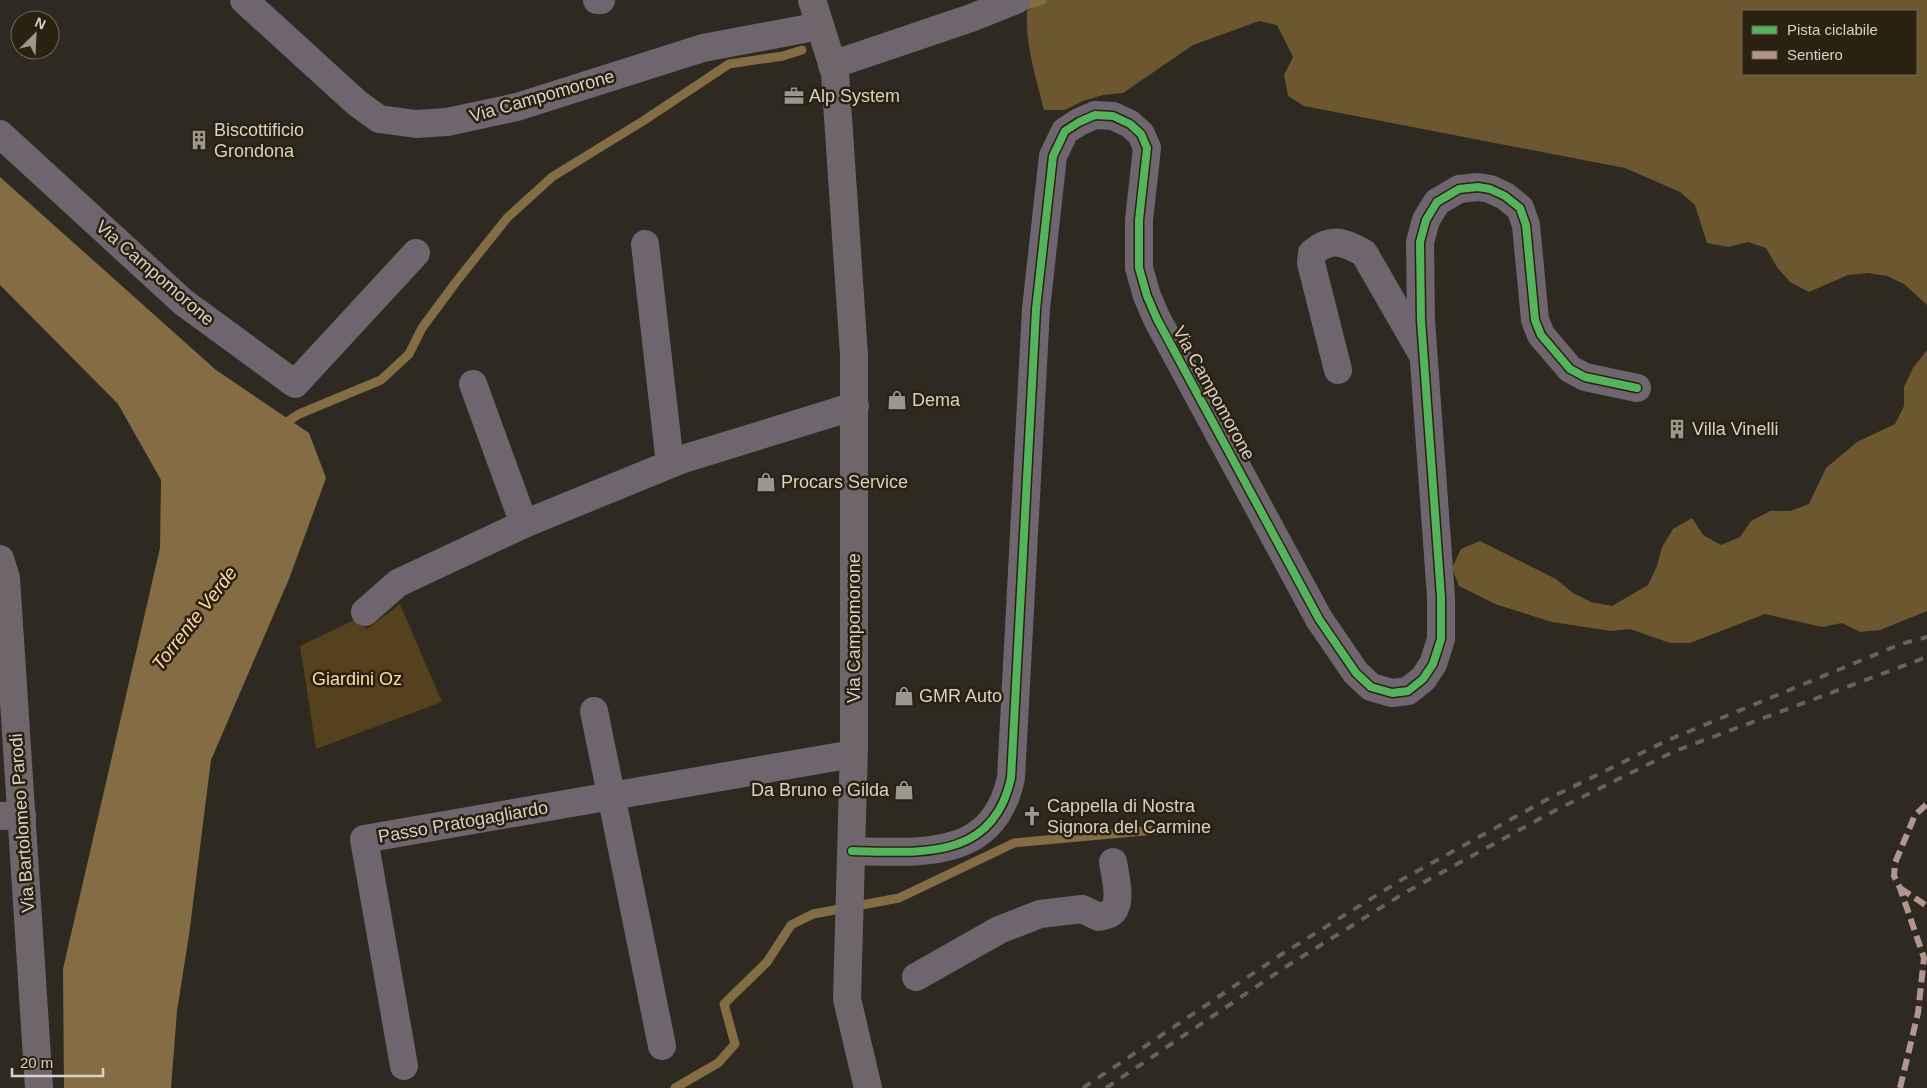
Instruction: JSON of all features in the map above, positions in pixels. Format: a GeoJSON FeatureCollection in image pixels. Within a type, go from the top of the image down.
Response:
{"type":"FeatureCollection","features":[{"type":"Feature","properties":{"kind":"main road","name":"Via Campomorone"},"geometry":{"type":"LineString","coordinates":[[812,0],[835,73],[854,346],[852,851],[847,999],[868,1088]]}},
{"type":"Feature","properties":{"kind":"main road","name":"Via Bartolomeo Parodi"},"geometry":{"type":"LineString","coordinates":[[0,560],[6,578],[11,815],[39,1088]]}},
{"type":"Feature","properties":{"kind":"street","name":"Via Campomorone"},"geometry":{"type":"LineString","coordinates":[[244,0],[357,103],[379,119],[416,124],[447,122],[517,107],[703,48],[820,26]]}},
{"type":"Feature","properties":{"kind":"street"},"geometry":{"type":"LineString","coordinates":[[832,65],[971,18],[1016,0]]}},
{"type":"Feature","properties":{"kind":"street","name":"Via Campomorone"},"geometry":{"type":"LineString","coordinates":[[852,851],[936,850],[964,842],[990,823],[1002,806],[1008,791],[1011,778],[1036,309],[1053,156],[1065,131],[1079,122],[1095,115],[1113,116],[1130,124],[1141,134],[1146,148],[1139,220],[1139,268],[1156,319],[1319,619],[1356,673],[1371,687],[1392,693],[1408,691],[1423,679],[1433,664],[1441,639],[1441,597],[1421,320],[1420,242],[1426,220],[1437,202],[1460,189],[1478,187],[1505,196],[1520,208],[1526,225],[1535,320],[1541,335],[1570,369],[1586,377],[1637,388]]}},
{"type":"Feature","properties":{"kind":"street","name":"Via Campomorone"},"geometry":{"type":"LineString","coordinates":[[0,134],[183,302],[295,384],[416,254]]}},
{"type":"Feature","properties":{"kind":"street","name":"Via Campomorone"},"geometry":{"type":"LineString","coordinates":[[1338,370],[1311,263],[1312,253],[1320,246],[1333,242],[1348,244],[1364,254],[1424,356]]}},
{"type":"Feature","properties":{"kind":"street"},"geometry":{"type":"LineString","coordinates":[[645,244],[670,464]]}},
{"type":"Feature","properties":{"kind":"street"},"geometry":{"type":"LineString","coordinates":[[473,384],[524,524]]}},
{"type":"Feature","properties":{"kind":"street"},"geometry":{"type":"LineString","coordinates":[[365,612],[398,583],[524,524],[670,464],[855,406]]}},
{"type":"Feature","properties":{"kind":"street"},"geometry":{"type":"LineString","coordinates":[[594,711],[662,1046]]}},
{"type":"Feature","properties":{"kind":"street","name":"Passo Pratogagliardo"},"geometry":{"type":"LineString","coordinates":[[404,1066],[364,839],[853,754]]}},
{"type":"Feature","properties":{"kind":"street"},"geometry":{"type":"LineString","coordinates":[[916,977],[1000,930],[1040,914],[1082,909],[1099,917],[1110,913],[1115,908],[1117,901],[1117,881],[1113,862]]}},
{"type":"Feature","properties":{"kind":"green space","name":"Giardini Oz"},"geometry":{"type":"Polygon","coordinates":[[[400,604],[442,702],[316,749],[300,646],[354,620],[367,629],[400,604]]]}},
{"type":"Feature","properties":{"kind":"shaded area"},"geometry":{"type":"Polygon","coordinates":[[[1044,0],[1927,0],[1927,305],[1904,284],[1887,276],[1868,273],[1848,275],[1809,292],[1790,282],[1777,267],[1766,248],[1748,242],[1728,247],[1707,243],[1695,205],[1680,192],[1625,168],[1304,106],[1288,96],[1284,75],[1293,57],[1277,25],[1259,21],[1193,45],[1123,93],[1103,95],[1083,101],[1065,110],[1044,110],[1029,49],[1027,11],[1044,0]]]}},
{"type":"Feature","properties":{"kind":"shaded area"},"geometry":{"type":"Polygon","coordinates":[[[1927,350],[1927,611],[1880,630],[1860,632],[1842,623],[1822,627],[1765,614],[1690,643],[1670,643],[1630,629],[1611,631],[1552,622],[1495,604],[1459,586],[1452,568],[1461,549],[1480,541],[1556,579],[1573,593],[1591,602],[1612,606],[1648,585],[1657,566],[1662,547],[1673,529],[1692,518],[1703,535],[1721,545],[1740,537],[1751,521],[1770,511],[1790,511],[1809,504],[1826,468],[1857,442],[1895,424],[1904,406],[1904,387],[1913,368],[1927,350]]]}},
{"type":"Feature","properties":{"kind":"water","name":"Torrente Verde"},"geometry":{"type":"Polygon","coordinates":[[[0,177],[216,370],[309,433],[326,478],[289,579],[211,760],[189,935],[177,1011],[171,1088],[64,1088],[63,969],[160,548],[161,480],[118,404],[0,285],[0,177]]]}},
{"type":"Feature","properties":{"kind":"waterway"},"geometry":{"type":"LineString","coordinates":[[1024,6],[1042,0]]}},
{"type":"Feature","properties":{"kind":"waterway"},"geometry":{"type":"LineString","coordinates":[[281,426],[299,414],[381,380],[409,354],[422,328],[507,218],[552,177],[643,121],[729,64],[783,56],[802,50]]}},
{"type":"Feature","properties":{"kind":"waterway"},"geometry":{"type":"LineString","coordinates":[[675,1088],[718,1063],[735,1044],[724,1004],[767,962],[791,925],[813,914],[899,898],[1014,843],[1155,830]]}},
{"type":"Feature","properties":{"kind":"railway"},"geometry":{"type":"LineString","coordinates":[[1083,1088],[1282,954],[1401,880],[1546,800],[1668,740],[1901,644],[1927,637]]}},
{"type":"Feature","properties":{"kind":"railway"},"geometry":{"type":"LineString","coordinates":[[1106,1088],[1287,966],[1406,892],[1554,811],[1675,751],[1927,657]]}},
{"type":"Feature","properties":{"kind":"marked path"},"geometry":{"type":"LineString","coordinates":[[1900,1088],[1918,1013],[1924,958],[1900,888],[1894,876],[1895,863],[1915,815],[1927,804]]}},
{"type":"Feature","properties":{"kind":"marked path"},"geometry":{"type":"LineString","coordinates":[[1900,888],[1927,906]]}},
{"type":"Feature","properties":{"kind":"cycle path"},"geometry":{"type":"LineString","coordinates":[[852,851],[903,852],[927,850],[950,846],[970,838],[988,825],[1002,805],[1011,778],[1036,309],[1053,156],[1065,131],[1079,122],[1095,115],[1113,116],[1130,124],[1141,134],[1147,148],[1139,220],[1139,268],[1147,296],[1157,319],[1319,619],[1356,673],[1371,687],[1392,693],[1408,691],[1423,679],[1433,664],[1441,639],[1441,597],[1421,320],[1420,242],[1426,220],[1437,202],[1459,189],[1478,187],[1490,189],[1505,196],[1520,208],[1526,225],[1535,320],[1541,335],[1570,369],[1585,377],[1637,388]]}},
{"type":"Feature","properties":{"kind":"place","name":"Alp System"},"geometry":{"type":"Point","coordinates":[794,96]}},
{"type":"Feature","properties":{"kind":"place","name":"Biscottificio Grondona"},"geometry":{"type":"Point","coordinates":[199,140]}},
{"type":"Feature","properties":{"kind":"place","name":"Dema"},"geometry":{"type":"Point","coordinates":[897,400]}},
{"type":"Feature","properties":{"kind":"place","name":"Villa Vinelli"},"geometry":{"type":"Point","coordinates":[1677,429]}},
{"type":"Feature","properties":{"kind":"place","name":"Procars Service"},"geometry":{"type":"Point","coordinates":[766,482]}},
{"type":"Feature","properties":{"kind":"place","name":"GMR Auto"},"geometry":{"type":"Point","coordinates":[904,696]}},
{"type":"Feature","properties":{"kind":"place","name":"Da Bruno e Gilda"},"geometry":{"type":"Point","coordinates":[904,790]}},
{"type":"Feature","properties":{"kind":"place","name":"Cappella di Nostra Signora del Carmine"},"geometry":{"type":"Point","coordinates":[1032,816]}}]}
